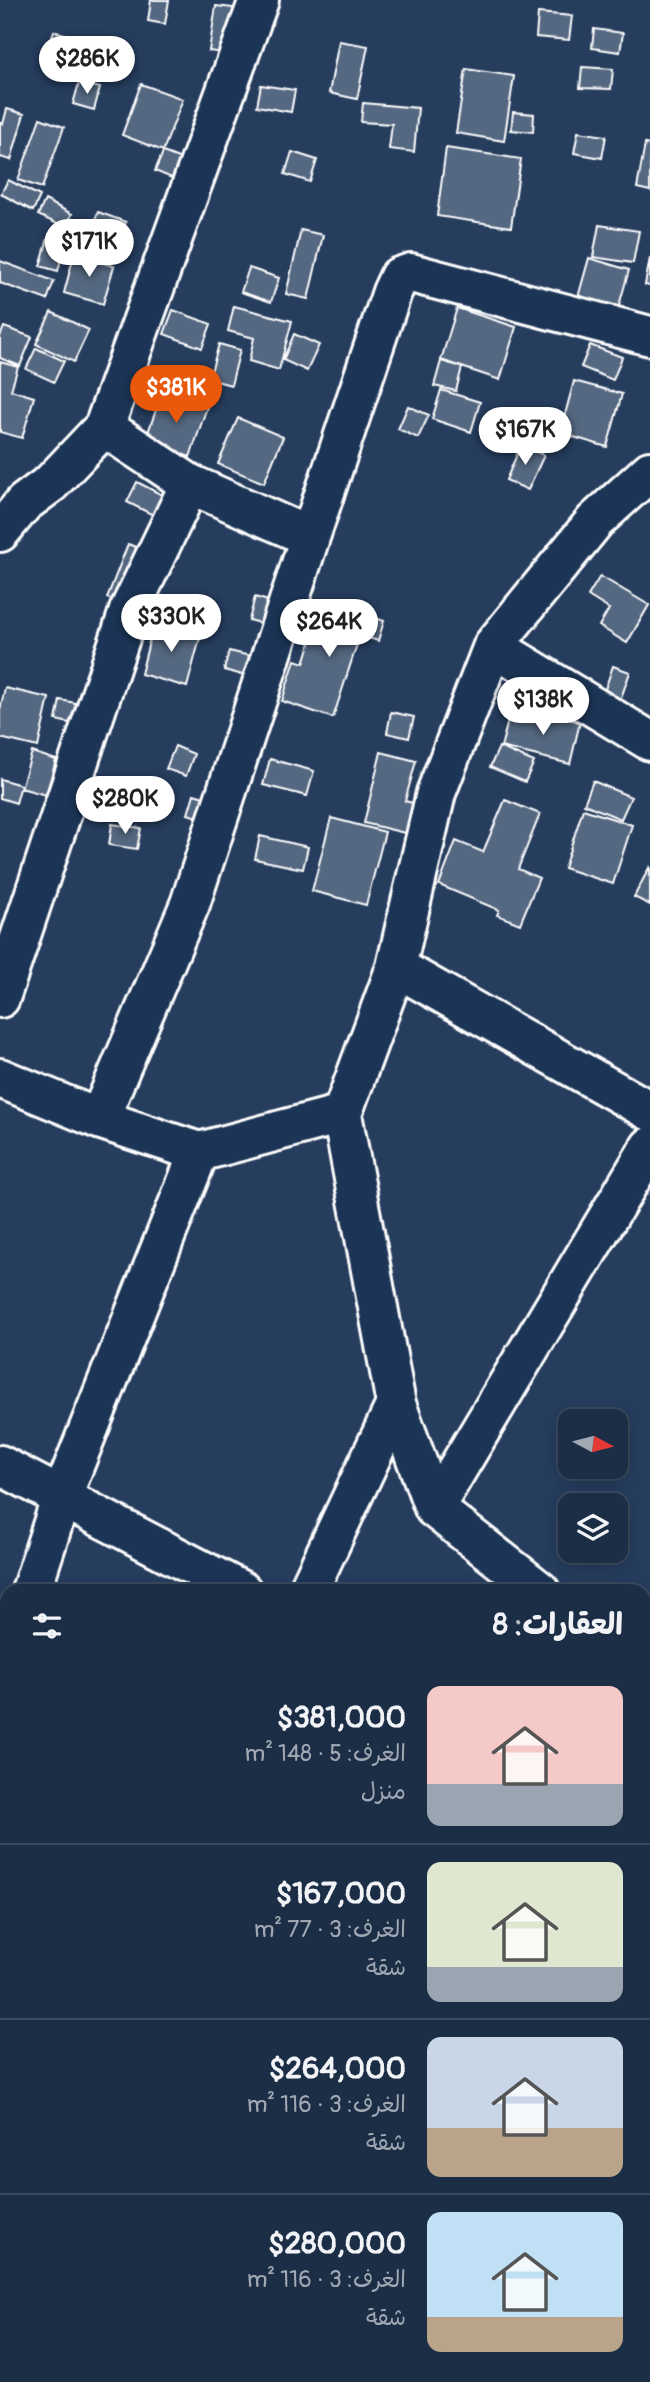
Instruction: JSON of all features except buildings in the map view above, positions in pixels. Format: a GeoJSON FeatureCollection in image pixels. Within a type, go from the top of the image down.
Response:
{"type":"FeatureCollection","features":[{"type":"Feature","properties":{"kind":"street"},"geometry":{"type":"LineString","coordinates":[[0,532],[24,503],[51,482],[103,427],[259,0]]}},
{"type":"Feature","properties":{"kind":"street"},"geometry":{"type":"LineString","coordinates":[[99,1118],[190,904],[310,537],[399,277],[411,273],[650,336]]}},
{"type":"Feature","properties":{"kind":"street"},"geometry":{"type":"LineString","coordinates":[[103,427],[190,484],[310,537]]}},
{"type":"Feature","properties":{"kind":"street"},"geometry":{"type":"LineString","coordinates":[[531,1584],[434,1508],[396,1404],[342,1114],[396,967],[436,793],[493,646],[595,521],[650,471]]}},
{"type":"Feature","properties":{"kind":"street"},"geometry":{"type":"LineString","coordinates":[[0,998],[129,611],[190,484]]}},
{"type":"Feature","properties":{"kind":"street"},"geometry":{"type":"LineString","coordinates":[[493,646],[650,741]]}},
{"type":"Feature","properties":{"kind":"street"},"geometry":{"type":"LineString","coordinates":[[396,967],[650,1111]]}},
{"type":"Feature","properties":{"kind":"street"},"geometry":{"type":"LineString","coordinates":[[0,1077],[99,1118],[199,1152],[342,1114]]}},
{"type":"Feature","properties":{"kind":"street"},"geometry":{"type":"LineString","coordinates":[[434,1508],[650,1147]]}},
{"type":"Feature","properties":{"kind":"street"},"geometry":{"type":"LineString","coordinates":[[34,1584],[62,1496],[199,1152]]}},
{"type":"Feature","properties":{"kind":"street"},"geometry":{"type":"LineString","coordinates":[[311,1584],[396,1404]]}},
{"type":"Feature","properties":{"kind":"street"},"geometry":{"type":"LineString","coordinates":[[0,1465],[229,1584]]}}]}
